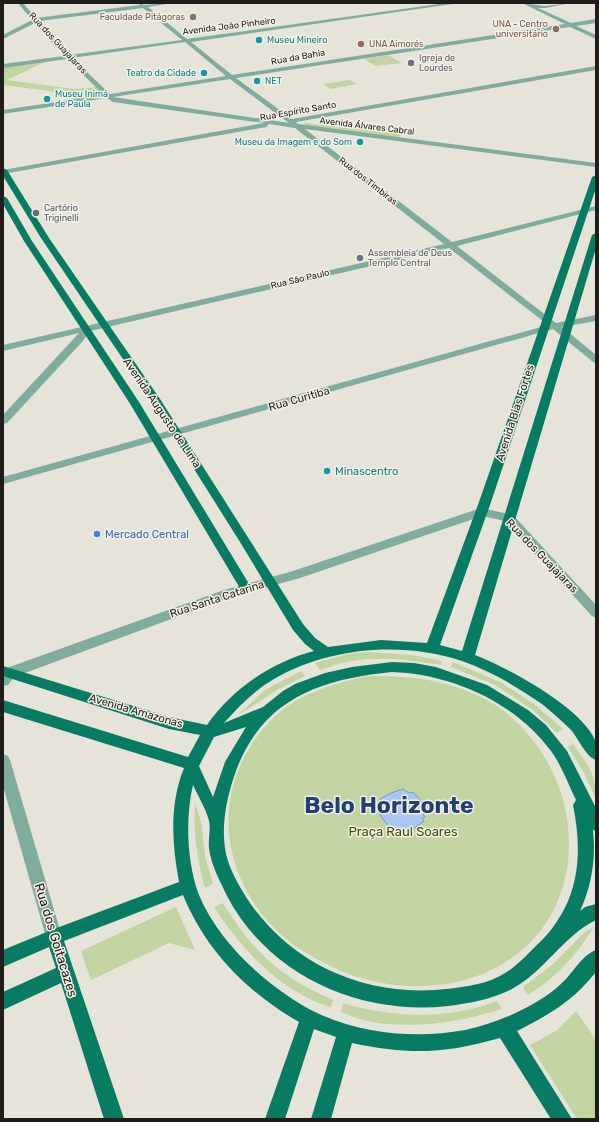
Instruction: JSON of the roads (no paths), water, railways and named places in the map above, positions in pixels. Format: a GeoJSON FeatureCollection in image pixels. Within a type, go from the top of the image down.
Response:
{"type":"FeatureCollection","features":[{"type":"Feature","properties":{"kind":"main road","name":"Avenida Augusto de Lima"},"geometry":{"type":"LineString","coordinates":[[4,171],[45,238],[177,434],[298,627],[310,641],[325,652]]}},
{"type":"Feature","properties":{"kind":"main road","name":"Avenida Bias Fortes"},"geometry":{"type":"LineString","coordinates":[[432,648],[482,512],[544,324],[596,177]]}},
{"type":"Feature","properties":{"kind":"main road","name":"Avenida Augusto de Lima"},"geometry":{"type":"LineString","coordinates":[[3,198],[28,241],[87,329],[157,439],[245,587]]}},
{"type":"Feature","properties":{"kind":"main road"},"geometry":{"type":"LineString","coordinates":[[468,658],[469,648],[596,235]]}},
{"type":"Feature","properties":{"kind":"main road"},"geometry":{"type":"LineString","coordinates":[[596,754],[572,722],[552,705],[522,683],[487,665],[432,648],[394,644],[358,646],[325,652],[306,657],[262,679],[241,693],[210,731],[191,764],[183,794],[180,837],[188,886],[194,902],[208,927],[233,961],[267,994],[309,1019],[346,1033],[400,1044],[454,1041],[504,1028],[556,1000],[579,979],[596,958]]}},
{"type":"Feature","properties":{"kind":"main road"},"geometry":{"type":"LineString","coordinates":[[216,820],[222,792],[234,758],[244,742],[269,710],[289,694],[320,680],[360,670],[401,667],[445,674],[475,685],[512,706],[533,723],[555,745],[568,766],[577,788],[596,824]]}},
{"type":"Feature","properties":{"kind":"main road","name":"Avenida Amazonas"},"geometry":{"type":"LineString","coordinates":[[5,675],[169,723],[210,731],[218,731],[239,724],[269,710]]}},
{"type":"Feature","properties":{"kind":"main road"},"geometry":{"type":"LineString","coordinates":[[3,706],[191,764],[216,820],[220,858],[230,886],[245,914],[270,942],[293,960],[316,974],[343,986],[392,998],[421,1000],[459,996],[507,982],[554,941],[591,913],[596,912]]}},
{"type":"Feature","properties":{"kind":"main road"},"geometry":{"type":"LineString","coordinates":[[554,941],[573,911],[586,870],[587,837],[577,788]]}},
{"type":"Feature","properties":{"kind":"main road"},"geometry":{"type":"LineString","coordinates":[[3,959],[54,937],[188,886]]}},
{"type":"Feature","properties":{"kind":"main road","name":"Rua dos Goitacazes"},"geometry":{"type":"LineString","coordinates":[[54,937],[114,1119]]}},
{"type":"Feature","properties":{"kind":"main road"},"geometry":{"type":"LineString","coordinates":[[3,1001],[66,972]]}},
{"type":"Feature","properties":{"kind":"main road"},"geometry":{"type":"LineString","coordinates":[[275,1119],[309,1019]]}},
{"type":"Feature","properties":{"kind":"main road"},"geometry":{"type":"LineString","coordinates":[[504,1028],[562,1119]]}},
{"type":"Feature","properties":{"kind":"main road"},"geometry":{"type":"LineString","coordinates":[[321,1119],[346,1033]]}},
{"type":"Feature","properties":{"kind":"street","name":"Rua dos Guajajaras"},"geometry":{"type":"LineString","coordinates":[[20,3],[67,55],[111,98]]}},
{"type":"Feature","properties":{"kind":"street"},"geometry":{"type":"LineString","coordinates":[[3,37],[36,20],[142,5],[171,3]]}},
{"type":"Feature","properties":{"kind":"street","name":"Avenida João Pinheiro"},"geometry":{"type":"LineString","coordinates":[[3,66],[67,55],[420,3]]}},
{"type":"Feature","properties":{"kind":"street","name":"Avenida João Pinheiro"},"geometry":{"type":"LineString","coordinates":[[185,38],[457,3]]}},
{"type":"Feature","properties":{"kind":"street"},"geometry":{"type":"LineString","coordinates":[[526,4],[545,7],[568,3]]}},
{"type":"Feature","properties":{"kind":"street"},"geometry":{"type":"LineString","coordinates":[[526,4],[596,37]]}},
{"type":"Feature","properties":{"kind":"street","name":"Rua dos Timbiras"},"geometry":{"type":"LineString","coordinates":[[142,5],[233,78],[451,245],[544,324]]}},
{"type":"Feature","properties":{"kind":"street","name":"Rua da Bahia"},"geometry":{"type":"LineString","coordinates":[[3,112],[111,98],[134,92],[233,78],[392,51],[596,21]]}},
{"type":"Feature","properties":{"kind":"street","name":"Avenida João Pinheiro"},"geometry":{"type":"LineString","coordinates":[[3,62],[67,55]]}},
{"type":"Feature","properties":{"kind":"street","name":"Rua Espírito Santo"},"geometry":{"type":"LineString","coordinates":[[293,124],[596,68]]}},
{"type":"Feature","properties":{"kind":"street","name":"Avenida Álvares Cabral"},"geometry":{"type":"LineString","coordinates":[[134,92],[142,97],[293,124],[596,165]]}},
{"type":"Feature","properties":{"kind":"street","name":"Avenida Álvares Cabral"},"geometry":{"type":"LineString","coordinates":[[111,98],[277,123],[596,158]]}},
{"type":"Feature","properties":{"kind":"street","name":"Rua Espírito Santo"},"geometry":{"type":"LineString","coordinates":[[4,171],[277,123]]}},
{"type":"Feature","properties":{"kind":"street","name":"Rua São Paulo"},"geometry":{"type":"LineString","coordinates":[[3,348],[451,245],[596,208]]}},
{"type":"Feature","properties":{"kind":"street","name":"Rua Curitiba"},"geometry":{"type":"LineString","coordinates":[[3,481],[177,434],[544,324],[555,326],[596,318]]}},
{"type":"Feature","properties":{"kind":"street"},"geometry":{"type":"LineString","coordinates":[[555,326],[596,360]]}},
{"type":"Feature","properties":{"kind":"street"},"geometry":{"type":"LineString","coordinates":[[3,421],[79,340],[87,329]]}},
{"type":"Feature","properties":{"kind":"street","name":"Rua dos Guajajaras"},"geometry":{"type":"LineString","coordinates":[[482,512],[509,518],[596,613]]}},
{"type":"Feature","properties":{"kind":"street","name":"Rua Santa Catarina"},"geometry":{"type":"LineString","coordinates":[[5,675],[245,587],[296,575],[482,512]]}},
{"type":"Feature","properties":{"kind":"street","name":"Rua dos Goitacazes"},"geometry":{"type":"LineString","coordinates":[[3,760],[54,937]]}},
{"type":"Feature","properties":{"kind":"water"},"geometry":{"type":"Polygon","coordinates":[[[403,789],[409,793],[413,792],[421,801],[427,813],[423,814],[425,817],[422,818],[424,821],[413,829],[400,833],[393,827],[390,828],[382,818],[377,808],[380,806],[378,803],[382,802],[380,799],[403,789]]]}},
{"type":"Feature","properties":{"kind":"place","name":"Faculdade Pitágoras"},"geometry":{"type":"Point","coordinates":[193,17]}},
{"type":"Feature","properties":{"kind":"place","name":"UNA - Centro universitário"},"geometry":{"type":"Point","coordinates":[556,29]}},
{"type":"Feature","properties":{"kind":"place","name":"Museu Mineiro"},"geometry":{"type":"Point","coordinates":[259,40]}},
{"type":"Feature","properties":{"kind":"place","name":"UNA Aimorés"},"geometry":{"type":"Point","coordinates":[361,44]}},
{"type":"Feature","properties":{"kind":"place","name":"Igreja de Lourdes"},"geometry":{"type":"Point","coordinates":[411,63]}},
{"type":"Feature","properties":{"kind":"place","name":"Teatro da Cidade"},"geometry":{"type":"Point","coordinates":[204,73]}},
{"type":"Feature","properties":{"kind":"place","name":"NET"},"geometry":{"type":"Point","coordinates":[257,81]}},
{"type":"Feature","properties":{"kind":"place","name":"Museu Inimá de Paula"},"geometry":{"type":"Point","coordinates":[47,99]}},
{"type":"Feature","properties":{"kind":"place","name":"Museu da Imagem e do Som"},"geometry":{"type":"Point","coordinates":[360,142]}},
{"type":"Feature","properties":{"kind":"place","name":"Cartório Triginelli"},"geometry":{"type":"Point","coordinates":[36,213]}},
{"type":"Feature","properties":{"kind":"place","name":"Assembleia de Deus Templo Central"},"geometry":{"type":"Point","coordinates":[360,258]}},
{"type":"Feature","properties":{"kind":"place","name":"Minascentro"},"geometry":{"type":"Point","coordinates":[327,471]}},
{"type":"Feature","properties":{"kind":"place","name":"Mercado Central"},"geometry":{"type":"Point","coordinates":[97,534]}},
{"type":"Feature","properties":{"kind":"district","name":"Belo Horizonte"},"geometry":{"type":"Point","coordinates":[389,805]}},
{"type":"Feature","properties":{"kind":"park label","name":"Praça Raul Soares"},"geometry":{"type":"Point","coordinates":[403,831]}}]}
